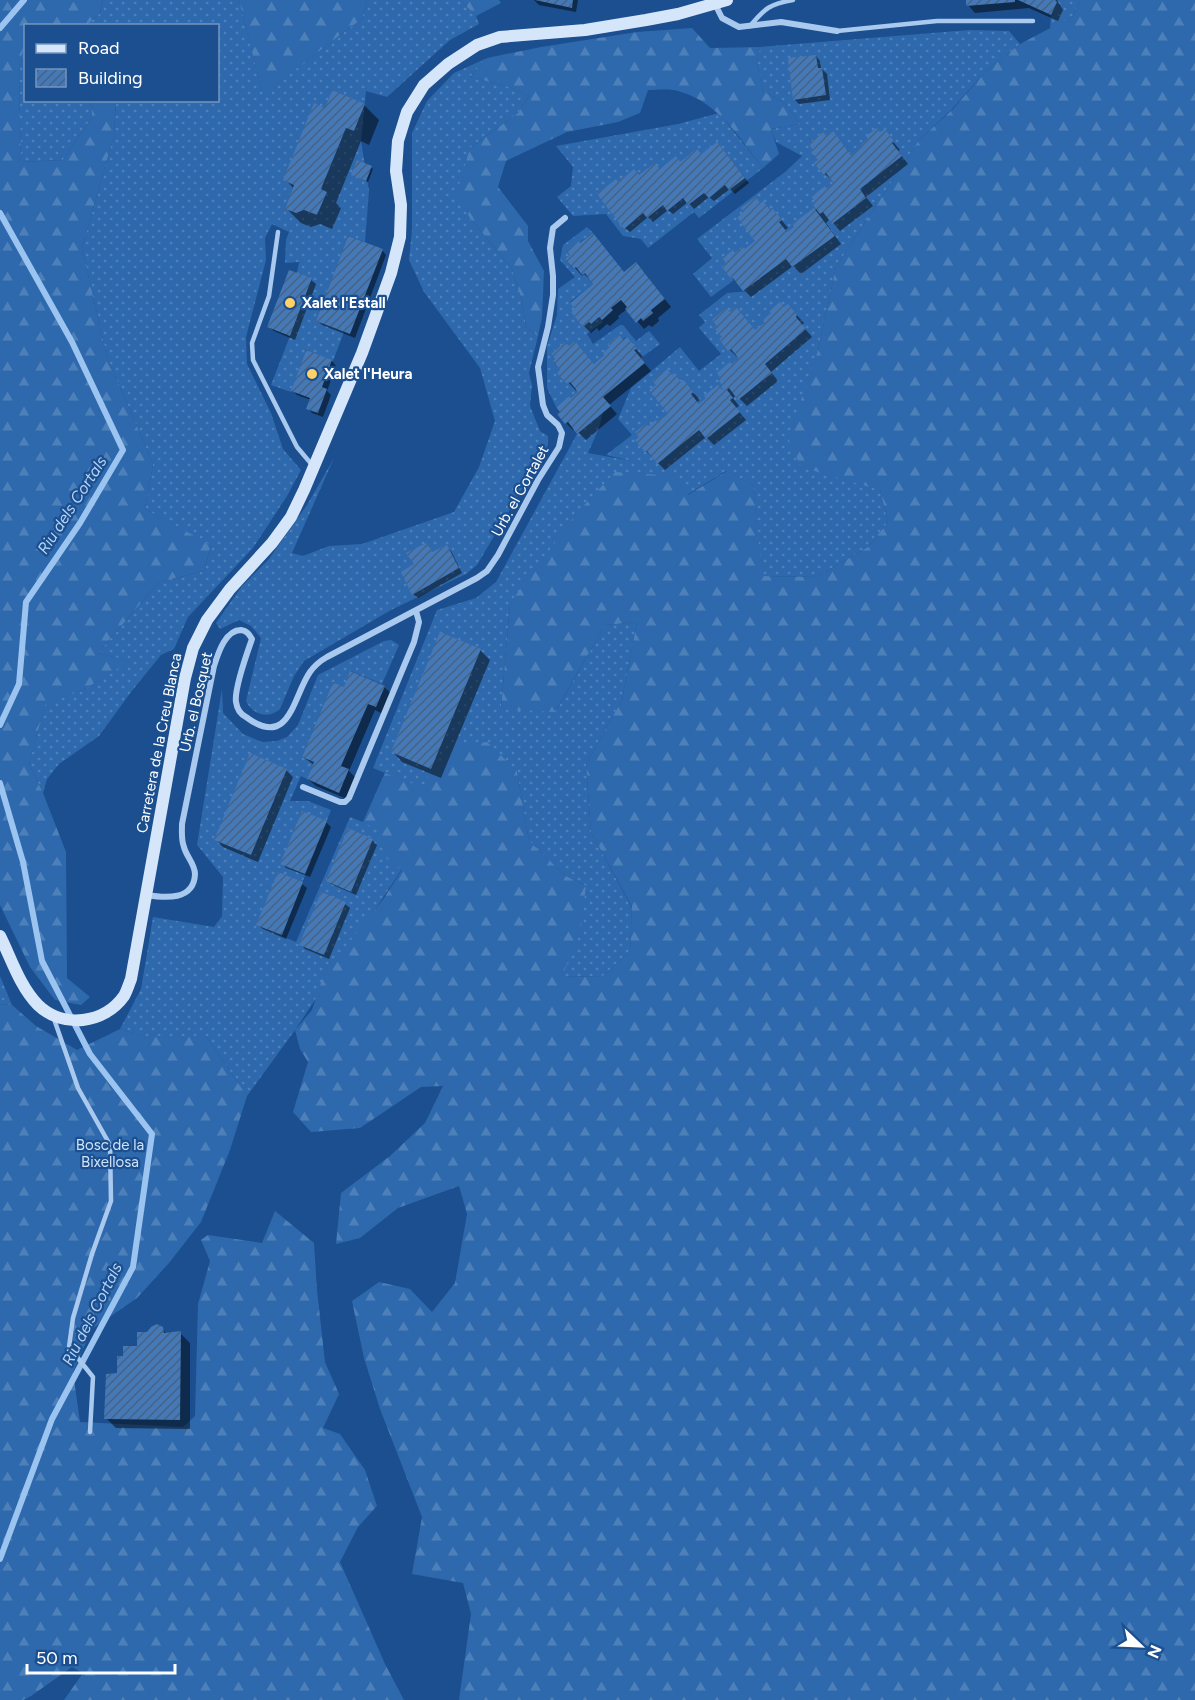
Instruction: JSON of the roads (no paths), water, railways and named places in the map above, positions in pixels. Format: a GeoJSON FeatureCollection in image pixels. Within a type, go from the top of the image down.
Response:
{"type":"FeatureCollection","features":[{"type":"Feature","properties":{"kind":"main road","name":"Carretera de la Creu Blanca"},"geometry":{"type":"LineString","coordinates":[[53,1016],[82,1020],[97,1018],[106,1013],[124,996],[131,979],[184,678],[193,648],[207,620],[291,517],[362,353],[391,273],[400,237],[401,205],[396,171],[398,141],[407,112],[424,85],[448,64],[477,45],[500,38],[585,30],[646,21],[721,2]]}},
{"type":"Feature","properties":{"kind":"main road"},"geometry":{"type":"LineString","coordinates":[[0,936],[27,992],[38,1006],[53,1016]]}},
{"type":"Feature","properties":{"kind":"street"},"geometry":{"type":"LineString","coordinates":[[721,2],[722,18],[739,27],[781,22],[837,31]]}},
{"type":"Feature","properties":{"kind":"street","name":"Urb. el Cortalet"},"geometry":{"type":"LineString","coordinates":[[487,571],[559,447],[562,433],[558,425],[547,415],[543,405],[538,367],[553,295],[550,248],[553,228],[565,219]]}},
{"type":"Feature","properties":{"kind":"street","name":"Urb. el Bosquet"},"geometry":{"type":"LineString","coordinates":[[146,895],[167,898],[179,896],[188,889],[195,874],[184,849],[182,824],[214,666],[227,638],[235,631],[243,630],[252,639],[237,688],[235,699],[238,710],[256,724],[274,727],[284,722],[291,713],[309,673],[317,664],[487,571]]}},
{"type":"Feature","properties":{"kind":"street"},"geometry":{"type":"LineString","coordinates":[[303,787],[340,802],[345,802],[349,798],[414,642],[420,622],[416,611]]}},
{"type":"Feature","properties":{"kind":"lane"},"geometry":{"type":"LineString","coordinates":[[750,26],[772,4],[793,0]]}},
{"type":"Feature","properties":{"kind":"lane"},"geometry":{"type":"LineString","coordinates":[[837,31],[937,21],[1032,21]]}},
{"type":"Feature","properties":{"kind":"lane"},"geometry":{"type":"LineString","coordinates":[[278,232],[269,296],[252,343],[253,360],[297,447],[314,466]]}},
{"type":"Feature","properties":{"kind":"lane"},"geometry":{"type":"LineString","coordinates":[[53,1016],[78,1088],[110,1145],[111,1202],[92,1254],[73,1318],[69,1347],[93,1377],[90,1432]]}},
{"type":"Feature","properties":{"kind":"waterway","name":"Riu dels Cortals"},"geometry":{"type":"LineString","coordinates":[[0,28],[24,0]]}},
{"type":"Feature","properties":{"kind":"waterway","name":"Riu dels Cortals"},"geometry":{"type":"LineString","coordinates":[[0,213],[72,342],[123,450],[80,523],[26,602],[19,684],[0,725]]}},
{"type":"Feature","properties":{"kind":"waterway","name":"Riu dels Cortals"},"geometry":{"type":"LineString","coordinates":[[0,783],[23,862],[42,961],[90,1054],[152,1134],[133,1267],[52,1419],[0,1559]]}},
{"type":"Feature","properties":{"kind":"place","name":"Xalet l'Estall"},"geometry":{"type":"Point","coordinates":[290,303]}},
{"type":"Feature","properties":{"kind":"place","name":"Xalet l'Heura"},"geometry":{"type":"Point","coordinates":[312,374]}},
{"type":"Feature","properties":{"kind":"park label","name":"Bosc de la Bixellosa"},"geometry":{"type":"Point","coordinates":[110,1154]}}]}
